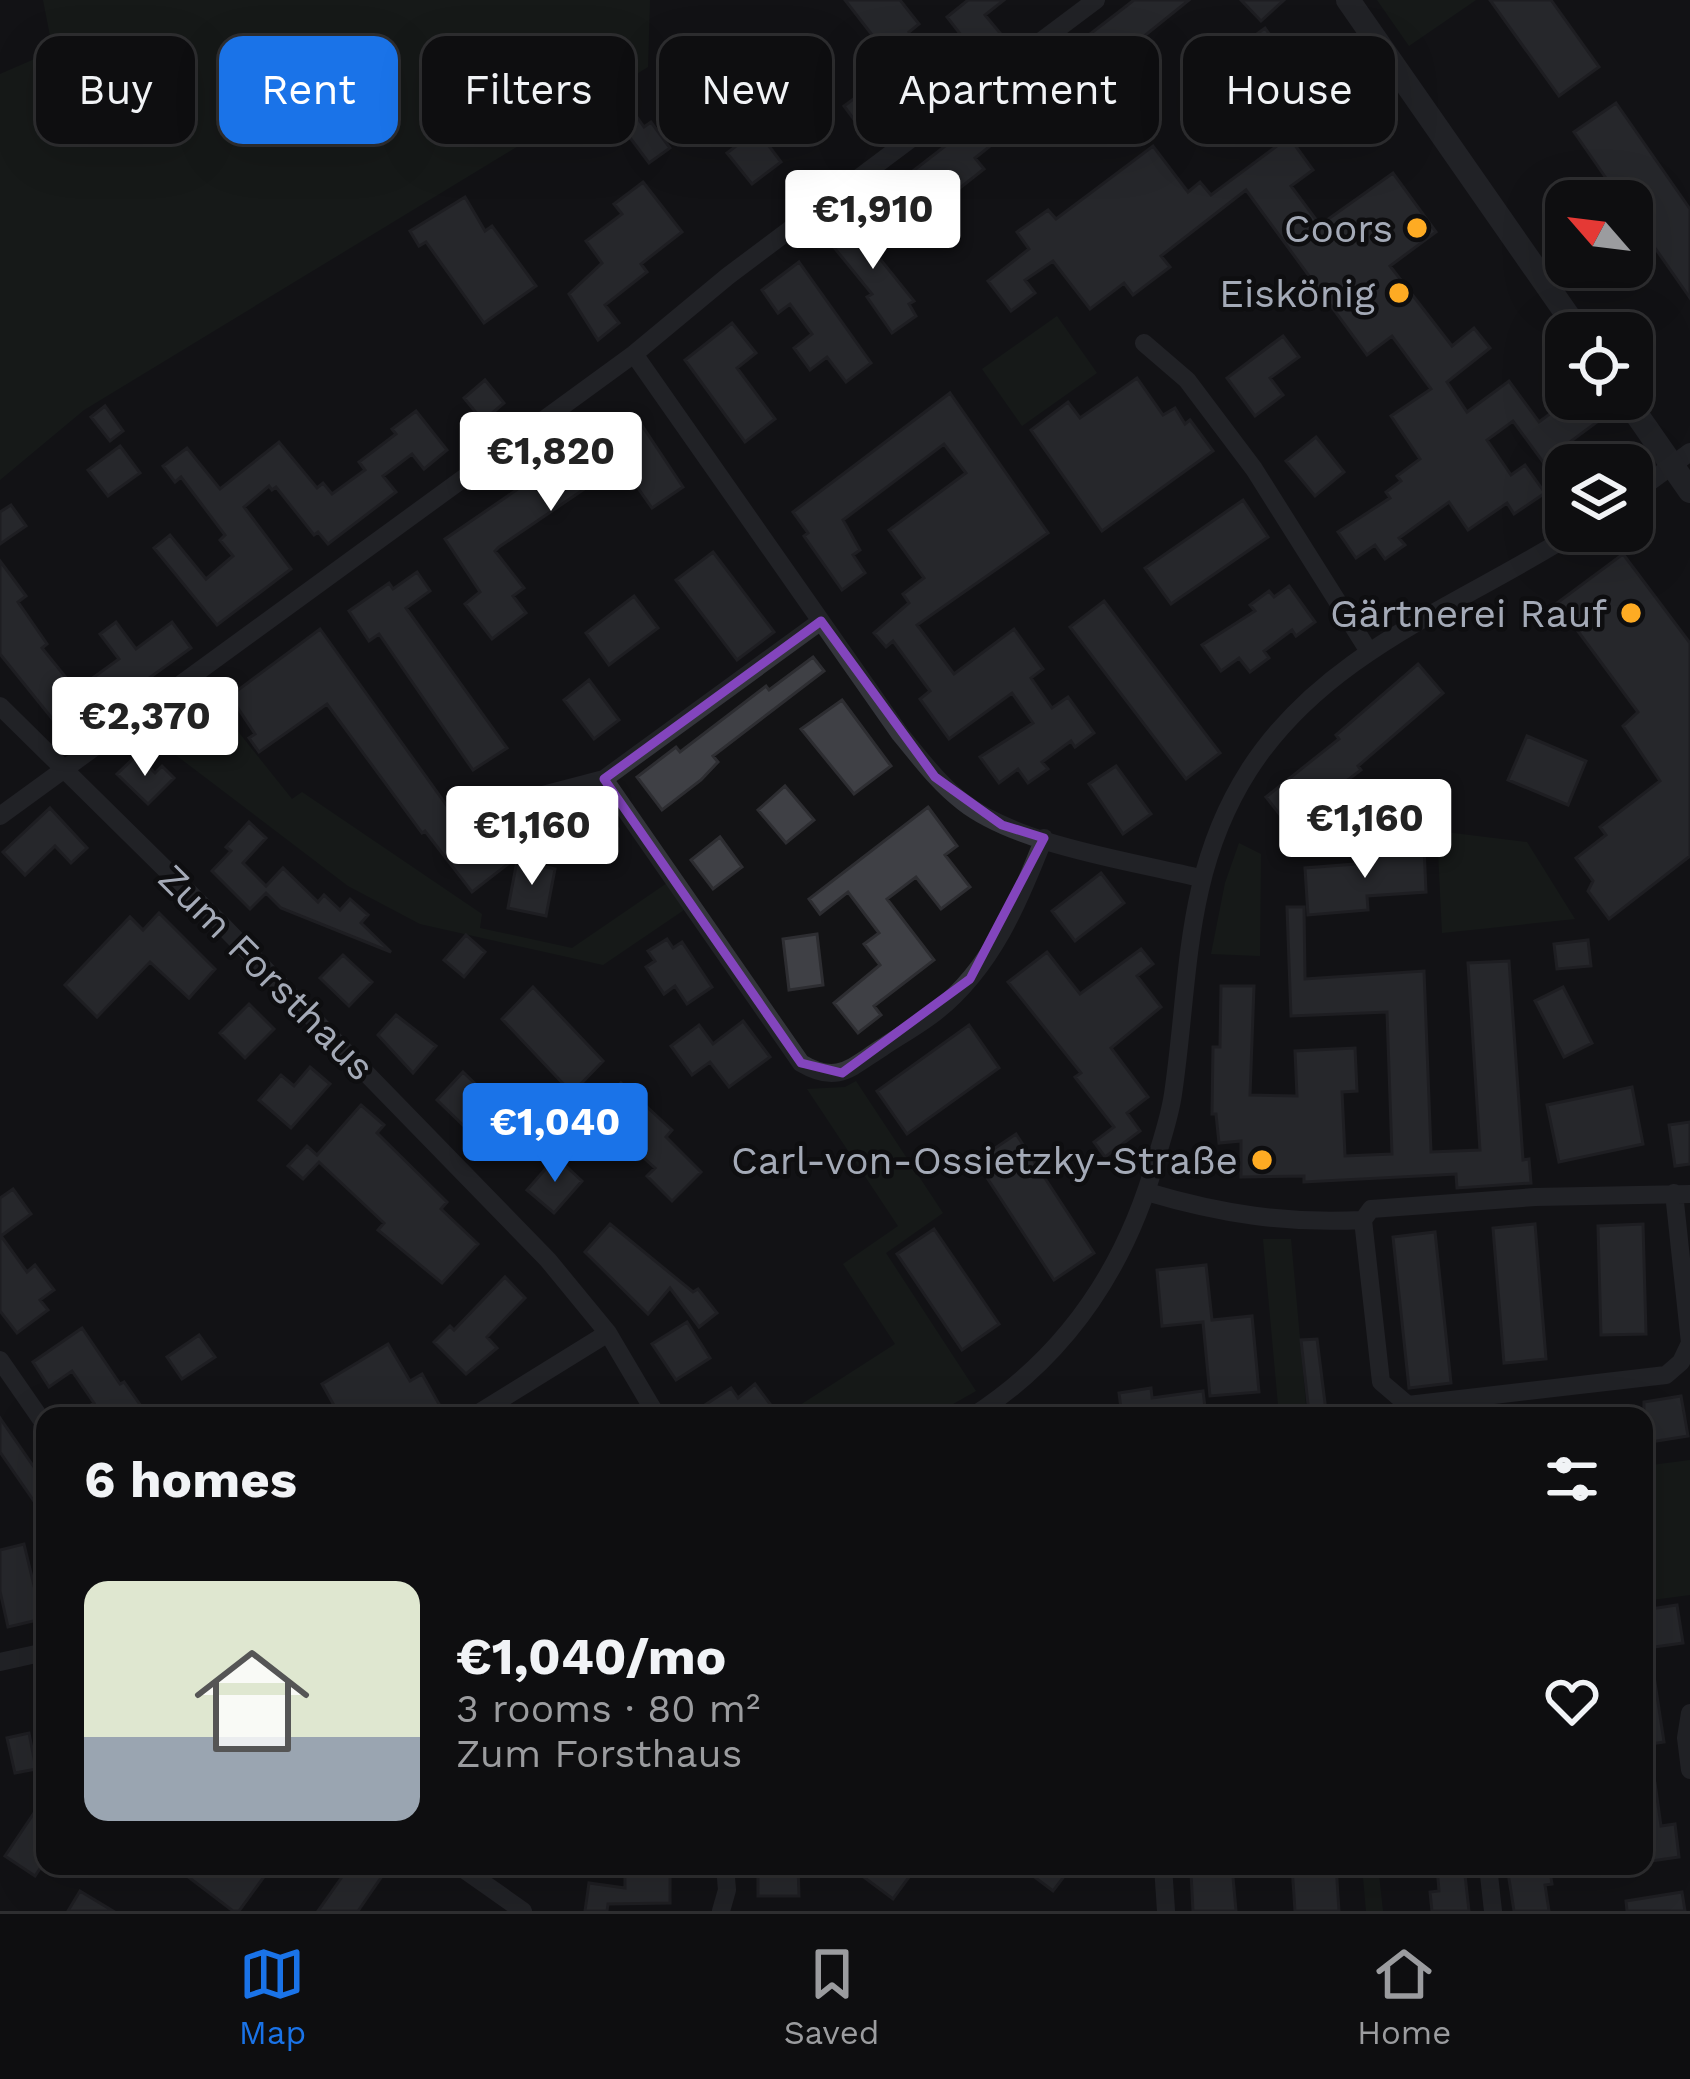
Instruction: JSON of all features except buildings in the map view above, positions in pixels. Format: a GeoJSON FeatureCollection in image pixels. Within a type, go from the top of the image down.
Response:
{"type":"FeatureCollection","features":[{"type":"Feature","properties":{"kind":"street"},"geometry":{"type":"LineString","coordinates":[[0,816],[634,354],[728,276],[1096,0]]}},
{"type":"Feature","properties":{"kind":"street"},"geometry":{"type":"LineString","coordinates":[[1348,0],[1565,312]]}},
{"type":"Feature","properties":{"kind":"street"},"geometry":{"type":"LineString","coordinates":[[1144,343],[1187,380],[1254,469],[1368,650]]}},
{"type":"Feature","properties":{"kind":"street"},"geometry":{"type":"LineString","coordinates":[[634,354],[935,778],[1002,825],[1200,878]]}},
{"type":"Feature","properties":{"kind":"street"},"geometry":{"type":"LineString","coordinates":[[1645,420],[1681,460],[1690,491]]}},
{"type":"Feature","properties":{"kind":"street"},"geometry":{"type":"LineString","coordinates":[[1653,480],[1681,460]]}},
{"type":"Feature","properties":{"kind":"street"},"geometry":{"type":"LineString","coordinates":[[985,1407],[1027,1377],[1071,1334],[1105,1284],[1133,1230],[1173,1099],[1200,878],[1249,770],[1322,687],[1368,650],[1545,549]]}},
{"type":"Feature","properties":{"kind":"street"},"geometry":{"type":"LineString","coordinates":[[543,795],[604,779],[821,621]]}},
{"type":"Feature","properties":{"kind":"street","name":"Zum Forsthaus"},"geometry":{"type":"LineString","coordinates":[[0,706],[579,1294],[652,1407]]}},
{"type":"Feature","properties":{"kind":"street"},"geometry":{"type":"LineString","coordinates":[[604,779],[801,1064],[820,1075],[842,1073],[937,1012],[970,980],[1011,915],[1044,838]]}},
{"type":"Feature","properties":{"kind":"street"},"geometry":{"type":"LineString","coordinates":[[1147,1192],[1215,1213],[1272,1221],[1364,1220]]}},
{"type":"Feature","properties":{"kind":"street"},"geometry":{"type":"LineString","coordinates":[[1682,1194],[1690,1343],[1682,1362],[1666,1375],[1408,1405],[1381,1382],[1364,1220],[1371,1209],[1535,1197],[1682,1194]]}},
{"type":"Feature","properties":{"kind":"street"},"geometry":{"type":"LineString","coordinates":[[489,1407],[608,1333]]}},
{"type":"Feature","properties":{"kind":"street"},"geometry":{"type":"LineString","coordinates":[[0,1360],[36,1412]]}},
{"type":"Feature","properties":{"kind":"street"},"geometry":{"type":"LineString","coordinates":[[0,1662],[36,1654]]}},
{"type":"Feature","properties":{"kind":"street"},"geometry":{"type":"LineString","coordinates":[[1690,1713],[1686,1738],[1690,1770]]}},
{"type":"Feature","properties":{"kind":"street"},"geometry":{"type":"LineString","coordinates":[[472,1875],[523,1911]]}},
{"type":"Feature","properties":{"kind":"street"},"geometry":{"type":"LineString","coordinates":[[721,1911],[726,1875]]}},
{"type":"Feature","properties":{"kind":"street"},"geometry":{"type":"LineString","coordinates":[[1164,1875],[1166,1911]]}},
{"type":"Feature","properties":{"kind":"street"},"geometry":{"type":"LineString","coordinates":[[1489,1875],[1493,1911]]}},
{"type":"Feature","properties":{"kind":"highlighted area"},"geometry":{"type":"Polygon","coordinates":[[[821,621],[935,777],[1002,825],[1044,838],[970,979],[842,1073],[801,1063],[604,779],[821,621]]]}},
{"type":"Feature","properties":{"kind":"shaded area"},"geometry":{"type":"Polygon","coordinates":[[[43,0],[650,0],[648,67],[635,75],[635,36],[422,36],[422,144],[521,144],[84,410],[0,480],[0,74],[36,58],[36,144],[195,144],[195,36],[50,36],[43,0]]]}},
{"type":"Feature","properties":{"kind":"shaded area"},"geometry":{"type":"Polygon","coordinates":[[[1377,0],[1476,0],[1409,46],[1377,0]]]}},
{"type":"Feature","properties":{"kind":"shaded area"},"geometry":{"type":"Polygon","coordinates":[[[1057,316],[1097,373],[1022,426],[982,369],[1057,316]]]}},
{"type":"Feature","properties":{"kind":"shaded area"},"geometry":{"type":"Polygon","coordinates":[[[212,699],[292,799],[302,792],[482,914],[480,928],[572,948],[667,883],[684,910],[603,965],[420,924],[348,886],[156,740],[212,699]]]}},
{"type":"Feature","properties":{"kind":"shaded area"},"geometry":{"type":"Polygon","coordinates":[[[1437,831],[1527,842],[1575,919],[1442,933],[1437,831]]]}},
{"type":"Feature","properties":{"kind":"shaded area"},"geometry":{"type":"Polygon","coordinates":[[[1239,843],[1261,854],[1260,956],[1211,954],[1225,883],[1239,843]]]}},
{"type":"Feature","properties":{"kind":"shaded area"},"geometry":{"type":"Polygon","coordinates":[[[856,1081],[943,1213],[886,1253],[976,1391],[948,1407],[797,1407],[895,1344],[843,1264],[898,1226],[807,1089],[845,1087],[856,1081]]]}},
{"type":"Feature","properties":{"kind":"shaded area"},"geometry":{"type":"Polygon","coordinates":[[[1263,1239],[1291,1239],[1306,1407],[1278,1407],[1263,1239]]]}},
{"type":"Feature","properties":{"kind":"shaded area"},"geometry":{"type":"Polygon","coordinates":[[[1690,1460],[1690,1595],[1653,1600],[1653,1465],[1690,1460]]]}},
{"type":"Feature","properties":{"kind":"shaded area"},"geometry":{"type":"Polygon","coordinates":[[[1363,1875],[1379,1875],[1383,1911],[1366,1911],[1363,1875]]]}},
{"type":"Feature","properties":{"kind":"place","name":"Coors"},"geometry":{"type":"Point","coordinates":[1417,228]}},
{"type":"Feature","properties":{"kind":"place","name":"Eiskönig"},"geometry":{"type":"Point","coordinates":[1399,293]}},
{"type":"Feature","properties":{"kind":"place","name":"Gärtnerei Rauf"},"geometry":{"type":"Point","coordinates":[1631,613]}},
{"type":"Feature","properties":{"kind":"place","name":"Carl-von-Ossietzky-Straße"},"geometry":{"type":"Point","coordinates":[1262,1160]}}]}
